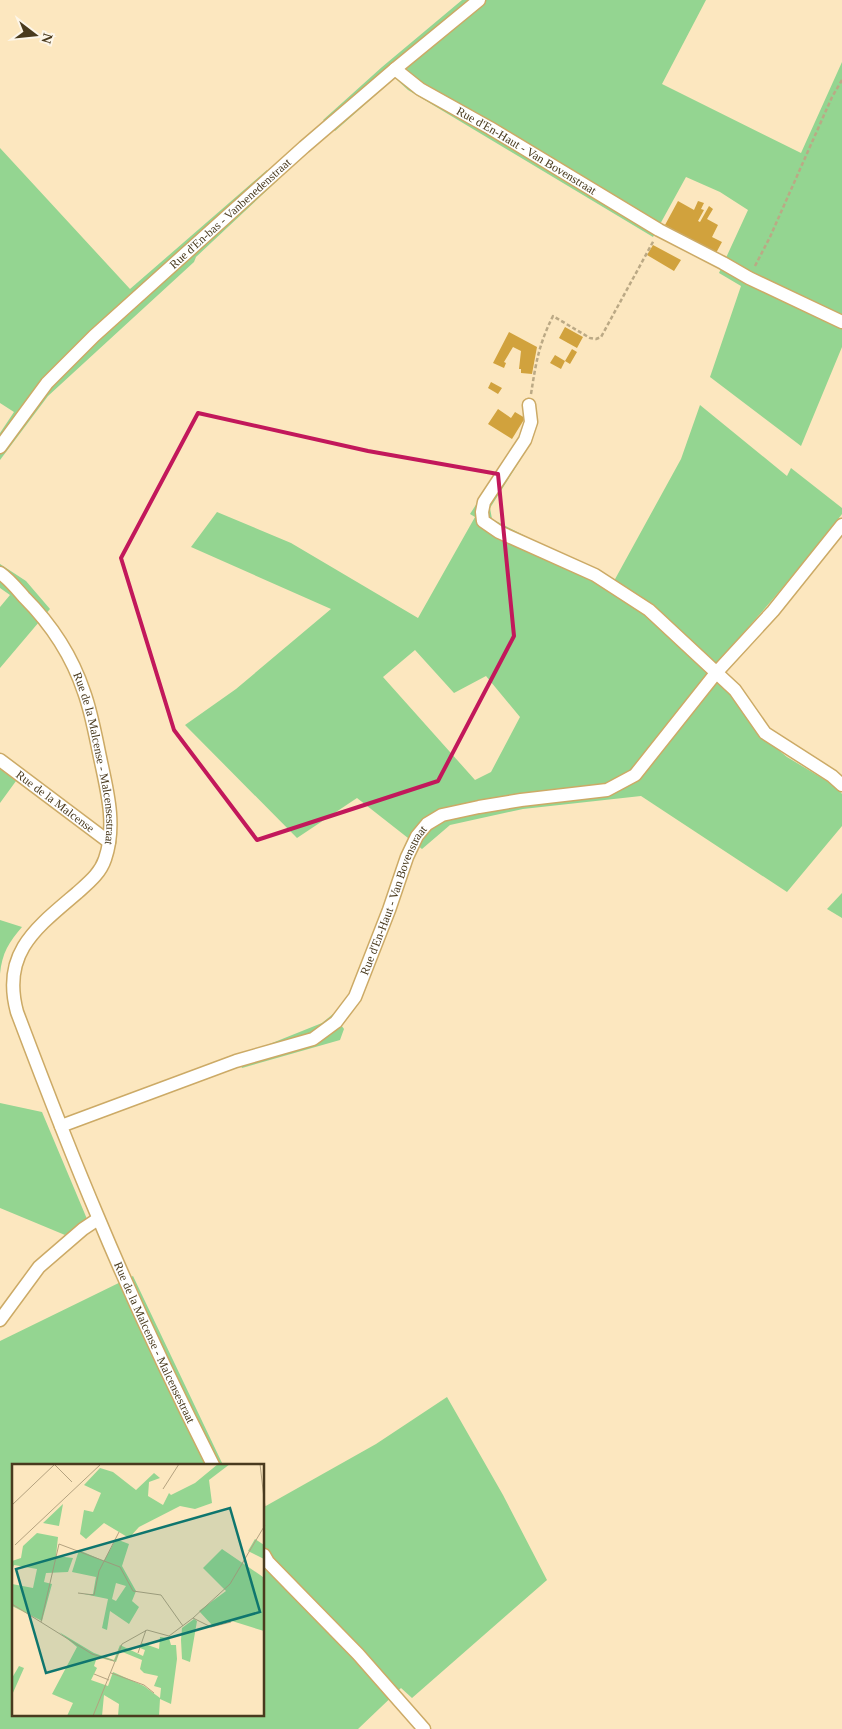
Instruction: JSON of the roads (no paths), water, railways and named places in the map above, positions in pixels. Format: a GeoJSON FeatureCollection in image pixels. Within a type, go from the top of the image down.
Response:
{"type":"FeatureCollection","features":[{"type":"Feature","properties":{"kind":"street","name":"Rue d'En-bas - Vanbenedenstraat"},"geometry":{"type":"LineString","coordinates":[[0,447],[47,383],[94,336],[304,147],[479,0]]}},
{"type":"Feature","properties":{"kind":"street","name":"Rue d'En-Haut - Van Bovenstraat"},"geometry":{"type":"LineString","coordinates":[[395,69],[420,89],[490,128],[659,230],[723,262],[749,278],[842,322]]}},
{"type":"Feature","properties":{"kind":"street"},"geometry":{"type":"LineString","coordinates":[[529,405],[531,422],[525,440],[484,502],[483,521],[499,532],[595,575],[649,610],[735,690],[765,733],[832,776],[842,785]]}},
{"type":"Feature","properties":{"kind":"street","name":"Rue d'En-Haut - Van Bovenstraat"},"geometry":{"type":"LineString","coordinates":[[60,1126],[236,1061],[313,1039],[336,1022],[355,996],[407,857],[417,836],[427,824],[442,815],[480,807],[607,790],[635,775],[716,673],[773,611],[842,525]]}},
{"type":"Feature","properties":{"kind":"street","name":"Rue de la Malcense - Malcensestraat"},"geometry":{"type":"LineString","coordinates":[[0,573],[30,602],[52,628],[70,657],[85,693],[109,797],[110,820],[109,842],[105,860],[96,876],[46,920],[31,935],[18,954],[12,979],[12,996],[60,1126],[98,1219],[158,1353],[213,1464]]}},
{"type":"Feature","properties":{"kind":"street","name":"Rue de la Malcense"},"geometry":{"type":"LineString","coordinates":[[0,760],[109,842]]}},
{"type":"Feature","properties":{"kind":"street"},"geometry":{"type":"LineString","coordinates":[[0,1320],[39,1267],[83,1229],[98,1219]]}},
{"type":"Feature","properties":{"kind":"street"},"geometry":{"type":"LineString","coordinates":[[265,1557],[358,1654],[424,1729]]}}]}
